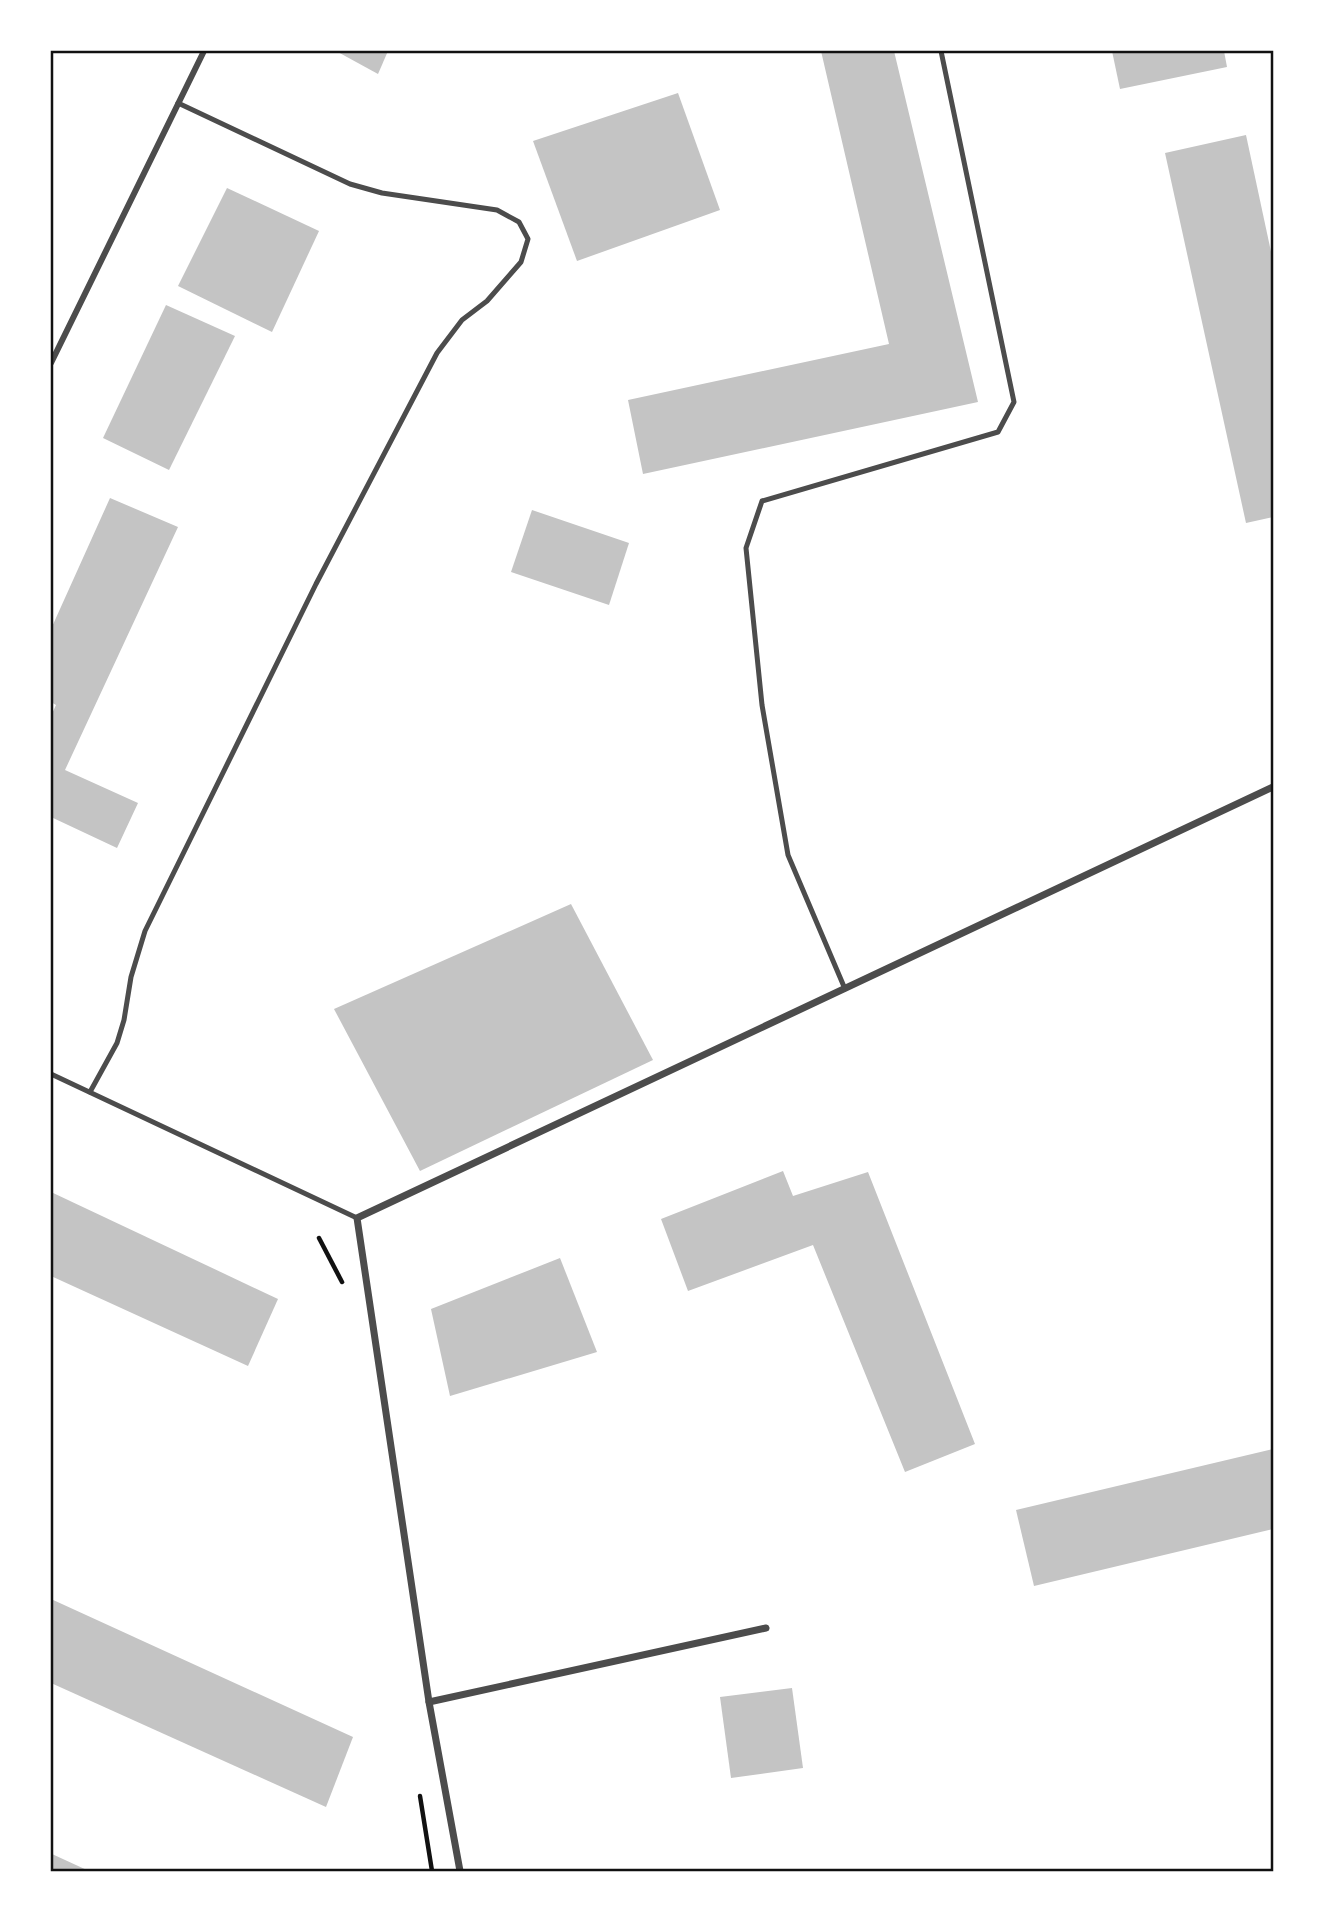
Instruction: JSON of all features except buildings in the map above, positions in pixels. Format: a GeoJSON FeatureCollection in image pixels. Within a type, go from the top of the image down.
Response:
{"type":"FeatureCollection","features":[{"type":"Feature","properties":{"kind":"street"},"geometry":{"type":"LineString","coordinates":[[51,363],[204,51]]}},
{"type":"Feature","properties":{"kind":"street"},"geometry":{"type":"LineString","coordinates":[[460,1871],[429,1702],[356,1218],[1273,787]]}},
{"type":"Feature","properties":{"kind":"street"},"geometry":{"type":"LineString","coordinates":[[429,1702],[766,1628]]}},
{"type":"Feature","properties":{"kind":"lane"},"geometry":{"type":"LineString","coordinates":[[845,989],[788,855],[762,705],[746,548],[762,501],[998,432],[1014,402],[942,51]]}},
{"type":"Feature","properties":{"kind":"lane"},"geometry":{"type":"LineString","coordinates":[[90,1092],[117,1043],[131,978],[145,932],[323,572],[437,353],[462,320],[486,300],[522,262],[528,239],[519,222],[497,210],[382,193],[350,184],[178,103]]}},
{"type":"Feature","properties":{"kind":"lane"},"geometry":{"type":"LineString","coordinates":[[51,1074],[356,1218]]}}]}
